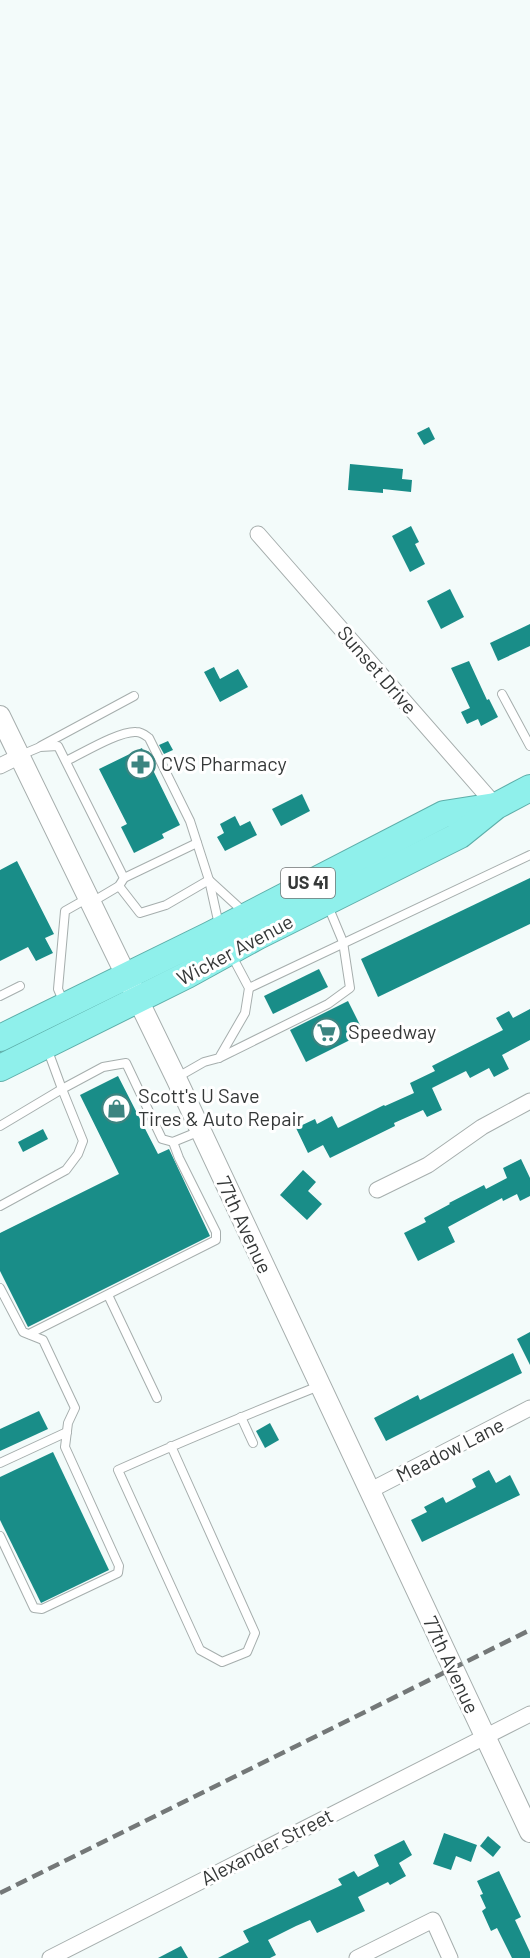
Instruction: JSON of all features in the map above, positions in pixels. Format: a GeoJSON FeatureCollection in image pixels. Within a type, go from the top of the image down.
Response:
{"type":"FeatureCollection","features":[{"type":"Feature","properties":{"kind":"highway","name":"Wicker Avenue"},"geometry":{"type":"LineString","coordinates":[[0,1038],[127,975],[225,941],[326,902],[460,835],[496,806],[530,788]]}},
{"type":"Feature","properties":{"kind":"highway","name":"Wicker Avenue"},"geometry":{"type":"LineString","coordinates":[[0,1068],[138,999],[225,941],[247,914],[444,814],[496,806]]}},
{"type":"Feature","properties":{"kind":"street","name":"Sunset Drive"},"geometry":{"type":"LineString","coordinates":[[258,534],[496,806]]}},
{"type":"Feature","properties":{"kind":"street","name":"77th Avenue"},"geometry":{"type":"LineString","coordinates":[[0,716],[176,1078],[530,1832]]}},
{"type":"Feature","properties":{"kind":"street"},"geometry":{"type":"LineString","coordinates":[[0,766],[20,756]]}},
{"type":"Feature","properties":{"kind":"street"},"geometry":{"type":"LineString","coordinates":[[376,1190],[428,1165],[482,1127],[530,1101]]}},
{"type":"Feature","properties":{"kind":"street","name":"Meadow Lane"},"geometry":{"type":"LineString","coordinates":[[369,1491],[530,1408]]}},
{"type":"Feature","properties":{"kind":"street","name":"Alexander Street"},"geometry":{"type":"LineString","coordinates":[[50,1958],[530,1714]]}},
{"type":"Feature","properties":{"kind":"street"},"geometry":{"type":"LineString","coordinates":[[357,1958],[433,1920],[450,1958]]}},
{"type":"Feature","properties":{"kind":"lane"},"geometry":{"type":"LineString","coordinates":[[502,694],[530,746]]}},
{"type":"Feature","properties":{"kind":"lane"},"geometry":{"type":"LineString","coordinates":[[20,756],[134,696]]}},
{"type":"Feature","properties":{"kind":"lane"},"geometry":{"type":"LineString","coordinates":[[66,762],[100,743],[134,732],[142,733],[149,738],[185,810],[209,880],[225,941],[249,988],[245,1013],[219,1058]]}},
{"type":"Feature","properties":{"kind":"lane"},"geometry":{"type":"LineString","coordinates":[[40,747],[58,746],[122,882],[140,913],[166,905],[209,880]]}},
{"type":"Feature","properties":{"kind":"lane"},"geometry":{"type":"LineString","coordinates":[[65,1006],[58,989],[65,910],[90,900],[196,843]]}},
{"type":"Feature","properties":{"kind":"lane"},"geometry":{"type":"LineString","coordinates":[[249,988],[530,855]]}},
{"type":"Feature","properties":{"kind":"lane"},"geometry":{"type":"LineString","coordinates":[[209,880],[247,914]]}},
{"type":"Feature","properties":{"kind":"lane"},"geometry":{"type":"LineString","coordinates":[[176,1078],[204,1062],[219,1058],[328,1004],[350,988],[343,942],[326,902]]}},
{"type":"Feature","properties":{"kind":"lane"},"geometry":{"type":"LineString","coordinates":[[0,996],[20,986]]}},
{"type":"Feature","properties":{"kind":"lane"},"geometry":{"type":"LineString","coordinates":[[0,1206],[66,1170],[78,1154],[83,1141],[46,1045]]}},
{"type":"Feature","properties":{"kind":"lane"},"geometry":{"type":"LineString","coordinates":[[0,1126],[62,1089],[103,1068],[126,1063],[162,1139],[173,1142],[200,1131]]}},
{"type":"Feature","properties":{"kind":"lane"},"geometry":{"type":"LineString","coordinates":[[29,1334],[216,1240],[216,1232],[173,1142]]}},
{"type":"Feature","properties":{"kind":"lane"},"geometry":{"type":"LineString","coordinates":[[0,1288],[22,1332],[43,1340],[75,1408],[68,1423],[65,1447],[119,1566],[118,1573],[42,1609],[34,1608],[0,1536]]}},
{"type":"Feature","properties":{"kind":"lane"},"geometry":{"type":"LineString","coordinates":[[108,1294],[157,1398]]}},
{"type":"Feature","properties":{"kind":"lane"},"geometry":{"type":"LineString","coordinates":[[171,1446],[255,1633],[247,1652],[222,1662],[200,1650],[118,1470],[171,1446],[320,1386]]}},
{"type":"Feature","properties":{"kind":"lane"},"geometry":{"type":"LineString","coordinates":[[241,1417],[253,1443]]}},
{"type":"Feature","properties":{"kind":"lane"},"geometry":{"type":"LineString","coordinates":[[0,1463],[67,1432]]}},
{"type":"Feature","properties":{"kind":"building"},"geometry":{"type":"Polygon","coordinates":[[[429,427],[435,439],[424,445],[417,433],[429,427]]]}},
{"type":"Feature","properties":{"kind":"building"},"geometry":{"type":"Polygon","coordinates":[[[350,464],[403,469],[402,479],[412,480],[411,492],[383,489],[383,493],[348,490],[350,464]]]}},
{"type":"Feature","properties":{"kind":"building"},"geometry":{"type":"Polygon","coordinates":[[[411,526],[419,542],[415,544],[425,564],[410,572],[392,536],[411,526]]]}},
{"type":"Feature","properties":{"kind":"building"},"geometry":{"type":"Polygon","coordinates":[[[450,589],[464,617],[441,629],[427,601],[450,589]]]}},
{"type":"Feature","properties":{"kind":"building"},"geometry":{"type":"Polygon","coordinates":[[[530,624],[530,646],[498,661],[490,643],[530,624]]]}},
{"type":"Feature","properties":{"kind":"building"},"geometry":{"type":"Polygon","coordinates":[[[469,661],[487,700],[489,699],[498,717],[481,726],[478,719],[467,724],[461,712],[470,708],[451,668],[469,661]]]}},
{"type":"Feature","properties":{"kind":"building"},"geometry":{"type":"Polygon","coordinates":[[[214,667],[220,679],[238,669],[248,687],[220,702],[204,672],[214,667]]]}},
{"type":"Feature","properties":{"kind":"building"},"geometry":{"type":"Polygon","coordinates":[[[168,741],[173,750],[164,754],[159,745],[168,741]]]}},
{"type":"Feature","properties":{"kind":"building","name":"CVS Pharmacy"},"geometry":{"type":"Polygon","coordinates":[[[142,748],[144,753],[148,751],[153,760],[149,762],[180,825],[162,834],[164,838],[134,853],[121,827],[127,824],[99,769],[142,748]]]}},
{"type":"Feature","properties":{"kind":"building"},"geometry":{"type":"Polygon","coordinates":[[[302,794],[310,811],[281,826],[272,809],[302,794]]]}},
{"type":"Feature","properties":{"kind":"building"},"geometry":{"type":"Polygon","coordinates":[[[235,816],[240,826],[250,821],[257,835],[225,851],[217,837],[224,833],[220,824],[235,816]]]}},
{"type":"Feature","properties":{"kind":"building"},"geometry":{"type":"Polygon","coordinates":[[[17,861],[54,934],[45,938],[53,953],[36,961],[28,947],[0,961],[0,870],[17,861]]]}},
{"type":"Feature","properties":{"kind":"building"},"geometry":{"type":"Polygon","coordinates":[[[530,878],[530,924],[378,997],[361,959],[530,878]]]}},
{"type":"Feature","properties":{"kind":"building","name":"Speedway"},"geometry":{"type":"Polygon","coordinates":[[[319,969],[328,987],[273,1014],[264,996],[319,969]]]}},
{"type":"Feature","properties":{"kind":"building","name":"Speedway"},"geometry":{"type":"Polygon","coordinates":[[[348,1001],[364,1033],[306,1062],[290,1030],[348,1001]]]}},
{"type":"Feature","properties":{"kind":"building"},"geometry":{"type":"Polygon","coordinates":[[[530,1009],[530,1040],[502,1055],[509,1069],[494,1077],[489,1068],[470,1078],[466,1071],[432,1088],[442,1110],[427,1117],[423,1110],[330,1158],[323,1145],[308,1153],[296,1128],[315,1119],[317,1124],[332,1116],[338,1128],[414,1093],[410,1083],[435,1071],[432,1066],[503,1030],[496,1018],[509,1011],[513,1018],[530,1009]]]}},
{"type":"Feature","properties":{"kind":"building"},"geometry":{"type":"Polygon","coordinates":[[[118,1076],[158,1154],[169,1149],[210,1236],[28,1327],[0,1271],[0,1233],[119,1174],[80,1095],[118,1076]]]}},
{"type":"Feature","properties":{"kind":"building"},"geometry":{"type":"Polygon","coordinates":[[[43,1129],[48,1139],[23,1152],[18,1142],[43,1129]]]}},
{"type":"Feature","properties":{"kind":"building"},"geometry":{"type":"Polygon","coordinates":[[[521,1159],[530,1178],[530,1196],[520,1201],[517,1194],[503,1201],[502,1198],[448,1227],[455,1242],[418,1261],[404,1233],[426,1222],[424,1218],[449,1203],[484,1185],[486,1189],[507,1178],[503,1168],[521,1159]]]}},
{"type":"Feature","properties":{"kind":"building"},"geometry":{"type":"Polygon","coordinates":[[[303,1170],[316,1182],[308,1191],[322,1204],[307,1220],[280,1195],[303,1170]]]}},
{"type":"Feature","properties":{"kind":"building"},"geometry":{"type":"Polygon","coordinates":[[[530,1332],[530,1365],[517,1339],[530,1332]]]}},
{"type":"Feature","properties":{"kind":"building"},"geometry":{"type":"Polygon","coordinates":[[[513,1353],[522,1373],[386,1441],[374,1418],[418,1395],[420,1400],[513,1353]]]}},
{"type":"Feature","properties":{"kind":"building"},"geometry":{"type":"Polygon","coordinates":[[[39,1411],[48,1429],[0,1451],[0,1429],[39,1411]]]}},
{"type":"Feature","properties":{"kind":"building"},"geometry":{"type":"Polygon","coordinates":[[[270,1423],[279,1440],[265,1448],[256,1431],[270,1423]]]}},
{"type":"Feature","properties":{"kind":"building"},"geometry":{"type":"Polygon","coordinates":[[[53,1452],[109,1570],[41,1603],[0,1520],[0,1477],[53,1452]]]}},
{"type":"Feature","properties":{"kind":"building"},"geometry":{"type":"Polygon","coordinates":[[[489,1470],[496,1483],[510,1475],[520,1495],[422,1542],[411,1520],[427,1512],[424,1507],[443,1497],[446,1503],[476,1487],[472,1479],[489,1470]]]}},
{"type":"Feature","properties":{"kind":"building"},"geometry":{"type":"Polygon","coordinates":[[[444,1833],[477,1845],[471,1862],[456,1856],[451,1870],[433,1864],[444,1833]]]}},
{"type":"Feature","properties":{"kind":"building"},"geometry":{"type":"Polygon","coordinates":[[[488,1836],[501,1847],[493,1857],[480,1846],[488,1836]]]}},
{"type":"Feature","properties":{"kind":"building"},"geometry":{"type":"Polygon","coordinates":[[[404,1840],[412,1855],[399,1863],[406,1876],[390,1885],[388,1882],[358,1897],[365,1911],[317,1933],[310,1920],[296,1926],[268,1940],[276,1955],[270,1958],[218,1958],[249,1942],[243,1931],[342,1885],[338,1879],[354,1871],[358,1877],[379,1866],[374,1855],[404,1840]]]}},
{"type":"Feature","properties":{"kind":"building"},"geometry":{"type":"Polygon","coordinates":[[[499,1871],[521,1917],[515,1920],[530,1952],[530,1958],[512,1958],[497,1928],[491,1931],[482,1911],[486,1908],[477,1881],[499,1871]]]}},
{"type":"Feature","properties":{"kind":"building"},"geometry":{"type":"Polygon","coordinates":[[[181,1946],[188,1958],[158,1958],[181,1946]]]}},
{"type":"Feature","properties":{"kind":"railway"},"geometry":{"type":"LineString","coordinates":[[0,1893],[530,1630]]}},
{"type":"Feature","properties":{"kind":"place","name":"CVS Pharmacy"},"geometry":{"type":"Point","coordinates":[140,764]}},
{"type":"Feature","properties":{"kind":"place","name":"Speedway"},"geometry":{"type":"Point","coordinates":[327,1032]}},
{"type":"Feature","properties":{"kind":"place","name":"Scott's U Save Tires & Auto Repair"},"geometry":{"type":"Point","coordinates":[117,1108]}}]}
